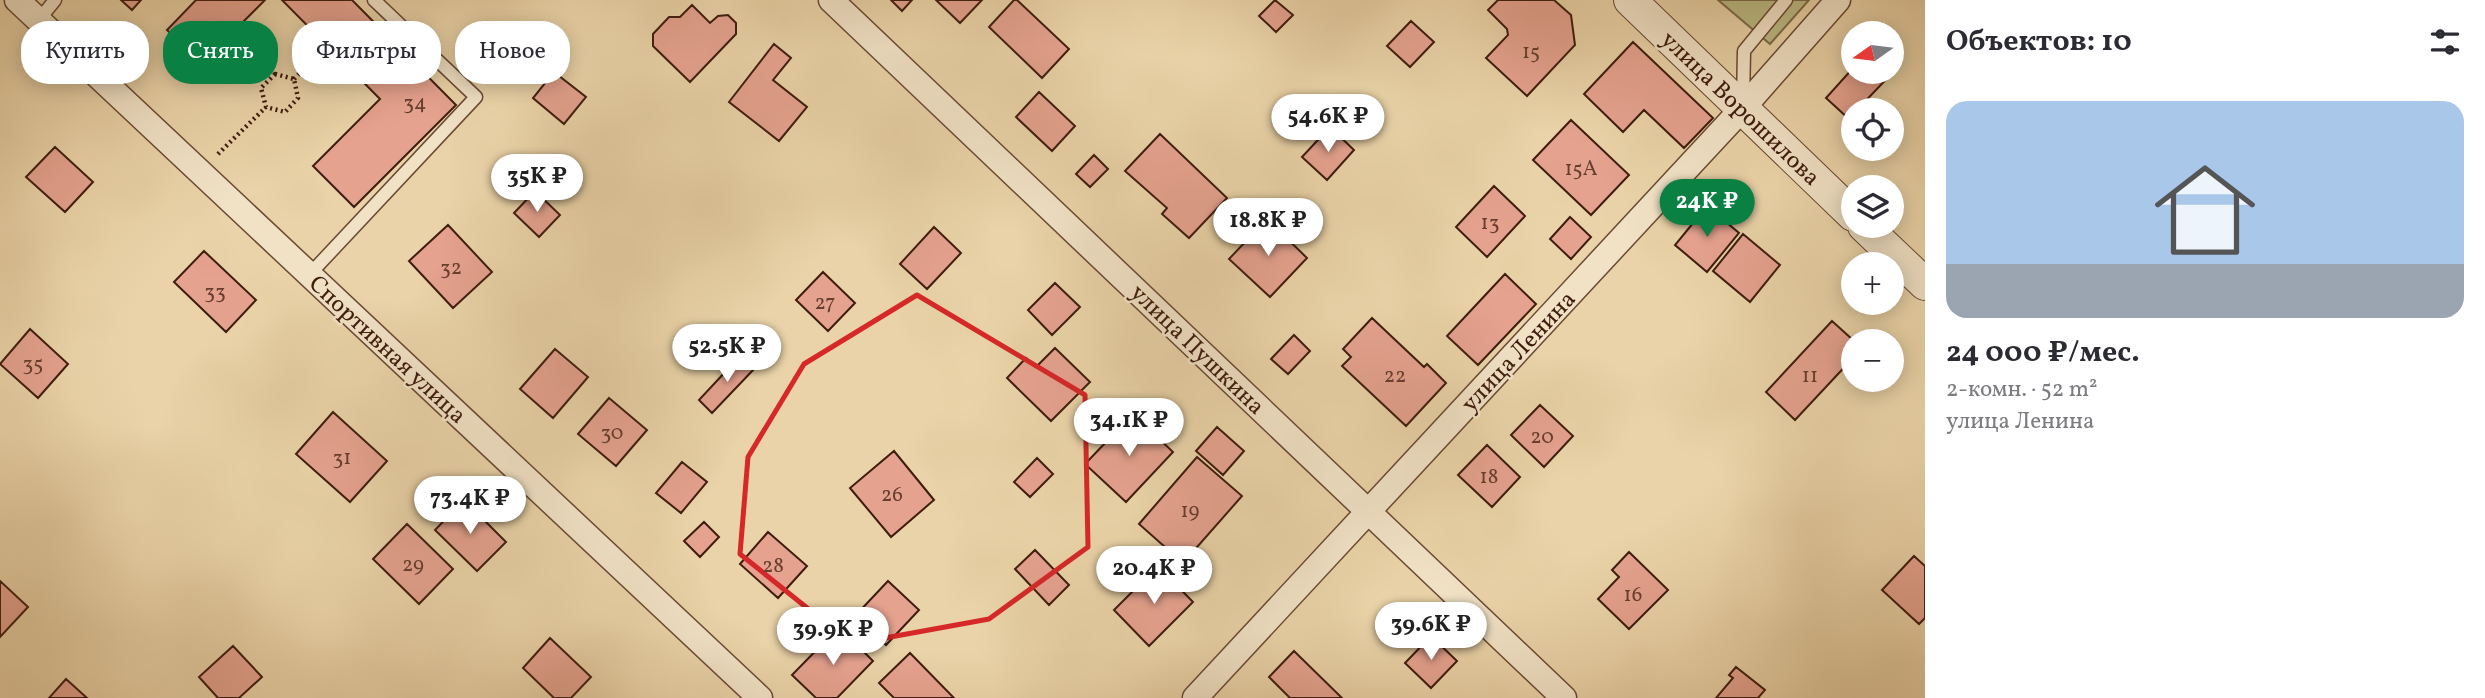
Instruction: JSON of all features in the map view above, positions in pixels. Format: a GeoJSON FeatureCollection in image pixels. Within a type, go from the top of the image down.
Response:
{"type":"FeatureCollection","features":[{"type":"Feature","properties":{"kind":"street","name":"Спортивная улица"},"geometry":{"type":"LineString","coordinates":[[17,0],[38,21]]}},
{"type":"Feature","properties":{"kind":"street","name":"улица Пушкина"},"geometry":{"type":"LineString","coordinates":[[831,0],[1564,698]]}},
{"type":"Feature","properties":{"kind":"street","name":"улица Ворошилова"},"geometry":{"type":"LineString","coordinates":[[1630,0],[1841,204]]}},
{"type":"Feature","properties":{"kind":"street","name":"улица Ленина"},"geometry":{"type":"LineString","coordinates":[[1195,698],[1742,109],[1838,0]]}},
{"type":"Feature","properties":{"kind":"street","name":"Спортивная улица"},"geometry":{"type":"LineString","coordinates":[[106,84],[760,698]]}},
{"type":"Feature","properties":{"kind":"street"},"geometry":{"type":"LineString","coordinates":[[1877,238],[1925,284]]}},
{"type":"Feature","properties":{"kind":"lane"},"geometry":{"type":"LineString","coordinates":[[38,21],[55,0]]}},
{"type":"Feature","properties":{"kind":"lane"},"geometry":{"type":"LineString","coordinates":[[309,275],[477,97],[374,0]]}},
{"type":"Feature","properties":{"kind":"lane"},"geometry":{"type":"LineString","coordinates":[[1742,109],[1744,51],[1786,0]]}},
{"type":"Feature","properties":{"kind":"path"},"geometry":{"type":"LineString","coordinates":[[266,107],[261,88],[275,74],[292,78]]}},
{"type":"Feature","properties":{"kind":"path"},"geometry":{"type":"LineString","coordinates":[[266,107],[285,112],[298,99],[295,84]]}},
{"type":"Feature","properties":{"kind":"path"},"geometry":{"type":"LineString","coordinates":[[200,172],[266,107]]}},
{"type":"Feature","properties":{"kind":"highlighted area"},"geometry":{"type":"Polygon","coordinates":[[[917,295],[1085,395],[1088,547],[989,619],[852,644],[740,554],[748,457],[804,364],[917,295]]]}},
{"type":"Feature","properties":{"kind":"green space"},"geometry":{"type":"Polygon","coordinates":[[[1718,0],[1809,0],[1770,44],[1718,0]]]}},
{"type":"Feature","properties":{"kind":"building"},"geometry":{"type":"Polygon","coordinates":[[[121,0],[141,0],[132,10],[121,0]]]}},
{"type":"Feature","properties":{"kind":"building"},"geometry":{"type":"Polygon","coordinates":[[[196,0],[265,0],[244,21],[176,21],[196,0]]]}},
{"type":"Feature","properties":{"kind":"building"},"geometry":{"type":"Polygon","coordinates":[[[282,0],[352,0],[373,21],[303,21],[282,0]]]}},
{"type":"Feature","properties":{"kind":"building"},"geometry":{"type":"Polygon","coordinates":[[[891,0],[912,0],[902,11],[891,0]]]}},
{"type":"Feature","properties":{"kind":"building"},"geometry":{"type":"Polygon","coordinates":[[[936,0],[982,0],[960,23],[936,0]]]}},
{"type":"Feature","properties":{"kind":"building"},"geometry":{"type":"Polygon","coordinates":[[[1014,0],[1069,49],[1042,78],[989,27],[1014,0]]]}},
{"type":"Feature","properties":{"kind":"building"},"geometry":{"type":"Polygon","coordinates":[[[1275,0],[1293,15],[1276,32],[1259,16],[1275,0]]]}},
{"type":"Feature","properties":{"kind":"building"},"geometry":{"type":"Polygon","coordinates":[[[1498,0],[1554,0],[1571,15],[1575,45],[1527,96],[1486,58],[1508,35],[1507,29],[1488,10],[1498,0]]]}},
{"type":"Feature","properties":{"kind":"building"},"geometry":{"type":"Polygon","coordinates":[[[692,5],[710,23],[718,16],[728,15],[736,23],[736,34],[690,82],[653,46],[653,34],[669,17],[680,17],[692,5]]]}},
{"type":"Feature","properties":{"kind":"building"},"geometry":{"type":"Polygon","coordinates":[[[1411,21],[1434,42],[1410,67],[1387,46],[1411,21]]]}},
{"type":"Feature","properties":{"kind":"building"},"geometry":{"type":"Polygon","coordinates":[[[1633,42],[1713,118],[1684,148],[1644,110],[1623,132],[1584,94],[1633,42]]]}},
{"type":"Feature","properties":{"kind":"building"},"geometry":{"type":"Polygon","coordinates":[[[774,44],[791,58],[773,80],[807,107],[779,141],[729,102],[774,44]]]}},
{"type":"Feature","properties":{"kind":"building"},"geometry":{"type":"Polygon","coordinates":[[[1841,81],[1841,84],[1882,84],[1868,98],[1841,98],[1841,112],[1826,98],[1841,81]]]}},
{"type":"Feature","properties":{"kind":"building"},"geometry":{"type":"Polygon","coordinates":[[[365,84],[435,84],[456,105],[354,207],[313,166],[380,99],[365,84]]]}},
{"type":"Feature","properties":{"kind":"building"},"geometry":{"type":"Polygon","coordinates":[[[544,84],[569,84],[586,97],[564,124],[533,98],[544,84]]]}},
{"type":"Feature","properties":{"kind":"building"},"geometry":{"type":"Polygon","coordinates":[[[1039,92],[1075,126],[1052,151],[1016,117],[1039,92]]]}},
{"type":"Feature","properties":{"kind":"building"},"geometry":{"type":"Polygon","coordinates":[[[1571,120],[1629,175],[1591,215],[1533,160],[1571,120]]]}},
{"type":"Feature","properties":{"kind":"building"},"geometry":{"type":"Polygon","coordinates":[[[1330,127],[1354,150],[1327,180],[1302,157],[1330,127]]]}},
{"type":"Feature","properties":{"kind":"building"},"geometry":{"type":"Polygon","coordinates":[[[1160,134],[1227,198],[1189,238],[1162,214],[1167,208],[1125,171],[1160,134]]]}},
{"type":"Feature","properties":{"kind":"building"},"geometry":{"type":"Polygon","coordinates":[[[55,147],[93,182],[65,212],[26,177],[55,147]]]}},
{"type":"Feature","properties":{"kind":"building"},"geometry":{"type":"Polygon","coordinates":[[[1094,155],[1108,169],[1090,187],[1076,174],[1094,155]]]}},
{"type":"Feature","properties":{"kind":"building"},"geometry":{"type":"Polygon","coordinates":[[[1494,186],[1525,216],[1487,257],[1456,227],[1494,186]]]}},
{"type":"Feature","properties":{"kind":"building"},"geometry":{"type":"Polygon","coordinates":[[[535,191],[560,215],[539,237],[514,213],[535,191]]]}},
{"type":"Feature","properties":{"kind":"building"},"geometry":{"type":"Polygon","coordinates":[[[1707,206],[1739,233],[1707,272],[1675,245],[1707,206]]]}},
{"type":"Feature","properties":{"kind":"building"},"geometry":{"type":"Polygon","coordinates":[[[1570,217],[1591,237],[1571,259],[1550,239],[1570,217]]]}},
{"type":"Feature","properties":{"kind":"building"},"geometry":{"type":"Polygon","coordinates":[[[1267,219],[1307,258],[1270,297],[1229,259],[1267,219]]]}},
{"type":"Feature","properties":{"kind":"building"},"geometry":{"type":"Polygon","coordinates":[[[448,225],[492,272],[453,308],[409,261],[448,225]]]}},
{"type":"Feature","properties":{"kind":"building"},"geometry":{"type":"Polygon","coordinates":[[[934,227],[961,253],[927,289],[900,264],[934,227]]]}},
{"type":"Feature","properties":{"kind":"building"},"geometry":{"type":"Polygon","coordinates":[[[1743,234],[1780,265],[1750,302],[1713,271],[1743,234]]]}},
{"type":"Feature","properties":{"kind":"building"},"geometry":{"type":"Polygon","coordinates":[[[204,251],[256,300],[226,332],[174,282],[204,251]]]}},
{"type":"Feature","properties":{"kind":"building"},"geometry":{"type":"Polygon","coordinates":[[[823,272],[855,303],[828,331],[796,300],[823,272]]]}},
{"type":"Feature","properties":{"kind":"building"},"geometry":{"type":"Polygon","coordinates":[[[1505,274],[1536,304],[1478,365],[1447,336],[1505,274]]]}},
{"type":"Feature","properties":{"kind":"building"},"geometry":{"type":"Polygon","coordinates":[[[1055,283],[1080,307],[1052,335],[1028,310],[1055,283]]]}},
{"type":"Feature","properties":{"kind":"building"},"geometry":{"type":"Polygon","coordinates":[[[1372,318],[1424,367],[1427,364],[1446,383],[1406,426],[1342,366],[1351,357],[1343,349],[1372,318]]]}},
{"type":"Feature","properties":{"kind":"building"},"geometry":{"type":"Polygon","coordinates":[[[1832,321],[1841,329],[1841,371],[1795,420],[1766,392],[1832,321]]]}},
{"type":"Feature","properties":{"kind":"building"},"geometry":{"type":"Polygon","coordinates":[[[30,329],[68,364],[38,398],[0,364],[30,329]]]}},
{"type":"Feature","properties":{"kind":"building"},"geometry":{"type":"Polygon","coordinates":[[[1294,335],[1310,351],[1288,374],[1271,359],[1294,335]]]}},
{"type":"Feature","properties":{"kind":"building"},"geometry":{"type":"Polygon","coordinates":[[[1055,348],[1090,382],[1051,421],[1007,378],[1026,358],[1036,367],[1055,348]]]}},
{"type":"Feature","properties":{"kind":"building"},"geometry":{"type":"Polygon","coordinates":[[[555,349],[588,377],[553,418],[520,389],[555,349]]]}},
{"type":"Feature","properties":{"kind":"building"},"geometry":{"type":"Polygon","coordinates":[[[741,355],[755,368],[712,413],[699,400],[741,355]]]}},
{"type":"Feature","properties":{"kind":"building"},"geometry":{"type":"Polygon","coordinates":[[[609,398],[647,430],[616,466],[578,434],[609,398]]]}},
{"type":"Feature","properties":{"kind":"building"},"geometry":{"type":"Polygon","coordinates":[[[1540,405],[1573,436],[1544,467],[1511,435],[1540,405]]]}},
{"type":"Feature","properties":{"kind":"building"},"geometry":{"type":"Polygon","coordinates":[[[333,412],[387,461],[350,502],[296,454],[333,412]]]}},
{"type":"Feature","properties":{"kind":"building"},"geometry":{"type":"Polygon","coordinates":[[[1133,414],[1173,452],[1126,502],[1085,464],[1133,414]]]}},
{"type":"Feature","properties":{"kind":"building"},"geometry":{"type":"Polygon","coordinates":[[[1217,427],[1244,451],[1223,475],[1196,451],[1217,427]]]}},
{"type":"Feature","properties":{"kind":"building"},"geometry":{"type":"Polygon","coordinates":[[[1487,445],[1520,477],[1492,507],[1458,475],[1487,445]]]}},
{"type":"Feature","properties":{"kind":"building"},"geometry":{"type":"Polygon","coordinates":[[[894,451],[934,500],[891,537],[850,488],[894,451]]]}},
{"type":"Feature","properties":{"kind":"building"},"geometry":{"type":"Polygon","coordinates":[[[1197,457],[1242,496],[1183,563],[1139,524],[1197,457]]]}},
{"type":"Feature","properties":{"kind":"building"},"geometry":{"type":"Polygon","coordinates":[[[1037,458],[1053,474],[1030,497],[1014,482],[1037,458]]]}},
{"type":"Feature","properties":{"kind":"building"},"geometry":{"type":"Polygon","coordinates":[[[682,462],[707,482],[681,513],[656,493],[682,462]]]}},
{"type":"Feature","properties":{"kind":"building"},"geometry":{"type":"Polygon","coordinates":[[[464,500],[506,542],[477,571],[435,530],[464,500]]]}},
{"type":"Feature","properties":{"kind":"building"},"geometry":{"type":"Polygon","coordinates":[[[704,522],[719,537],[700,557],[684,541],[704,522]]]}},
{"type":"Feature","properties":{"kind":"building"},"geometry":{"type":"Polygon","coordinates":[[[407,524],[453,569],[419,604],[373,559],[407,524]]]}},
{"type":"Feature","properties":{"kind":"building"},"geometry":{"type":"Polygon","coordinates":[[[768,532],[807,566],[778,598],[740,564],[768,532]]]}},
{"type":"Feature","properties":{"kind":"building"},"geometry":{"type":"Polygon","coordinates":[[[1035,550],[1069,585],[1049,605],[1015,569],[1035,550]]]}},
{"type":"Feature","properties":{"kind":"building"},"geometry":{"type":"Polygon","coordinates":[[[1629,552],[1668,590],[1629,629],[1598,599],[1619,577],[1612,570],[1629,552]]]}},
{"type":"Feature","properties":{"kind":"building"},"geometry":{"type":"Polygon","coordinates":[[[1914,556],[1925,566],[1925,618],[1919,624],[1882,590],[1914,556]]]}},
{"type":"Feature","properties":{"kind":"building"},"geometry":{"type":"Polygon","coordinates":[[[1158,566],[1193,602],[1149,646],[1114,610],[1158,566]]]}},
{"type":"Feature","properties":{"kind":"building"},"geometry":{"type":"Polygon","coordinates":[[[0,581],[28,607],[0,637],[0,581]]]}},
{"type":"Feature","properties":{"kind":"building"},"geometry":{"type":"Polygon","coordinates":[[[888,581],[919,610],[886,645],[855,616],[888,581]]]}},
{"type":"Feature","properties":{"kind":"building"},"geometry":{"type":"Polygon","coordinates":[[[839,627],[873,661],[837,698],[816,698],[792,675],[839,627]]]}},
{"type":"Feature","properties":{"kind":"building"},"geometry":{"type":"Polygon","coordinates":[[[1431,636],[1457,661],[1431,688],[1405,663],[1431,636]]]}},
{"type":"Feature","properties":{"kind":"building"},"geometry":{"type":"Polygon","coordinates":[[[550,638],[591,677],[571,698],[554,698],[523,668],[550,638]]]}},
{"type":"Feature","properties":{"kind":"building"},"geometry":{"type":"Polygon","coordinates":[[[233,646],[262,677],[239,698],[218,698],[199,677],[233,646]]]}},
{"type":"Feature","properties":{"kind":"building"},"geometry":{"type":"Polygon","coordinates":[[[1294,651],[1342,698],[1290,698],[1269,677],[1294,651]]]}},
{"type":"Feature","properties":{"kind":"building"},"geometry":{"type":"Polygon","coordinates":[[[910,653],[954,698],[894,698],[879,683],[910,653]]]}},
{"type":"Feature","properties":{"kind":"building"},"geometry":{"type":"Polygon","coordinates":[[[1736,667],[1765,690],[1758,698],[1716,698],[1733,678],[1729,675],[1736,667]]]}},
{"type":"Feature","properties":{"kind":"building"},"geometry":{"type":"Polygon","coordinates":[[[66,679],[87,698],[49,698],[66,679]]]}}]}
